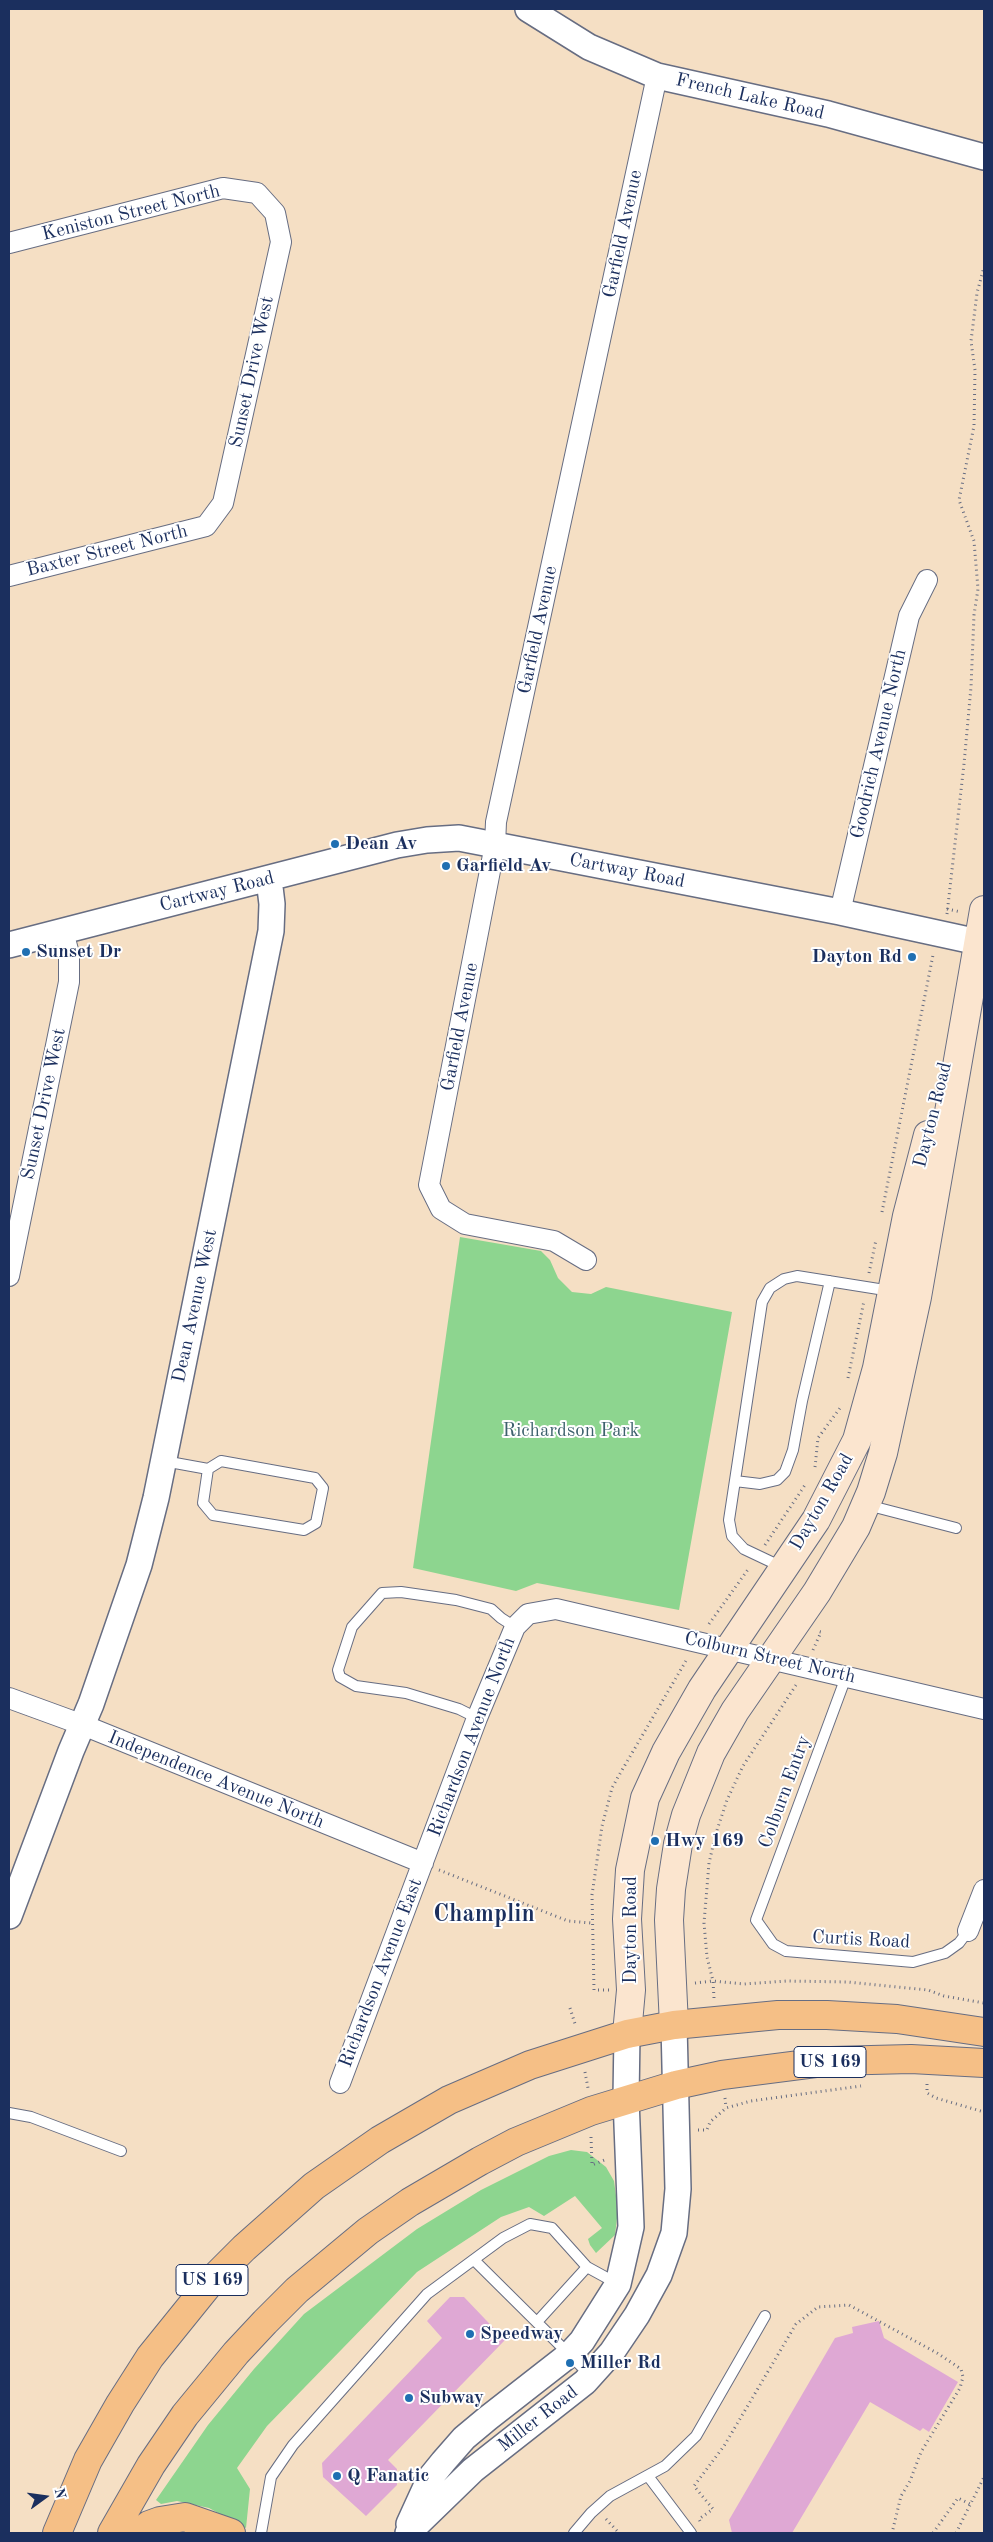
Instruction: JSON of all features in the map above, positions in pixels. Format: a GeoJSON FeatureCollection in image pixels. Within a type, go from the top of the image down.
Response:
{"type":"FeatureCollection","features":[{"type":"Feature","properties":{"kind":"highway","name":"US 169"},"geometry":{"type":"LineString","coordinates":[[57,2533],[67,2506],[106,2428],[150,2358],[213,2279],[282,2213],[314,2186],[372,2145],[449,2100],[530,2064],[627,2034],[674,2025],[778,2015],[827,2015],[906,2020],[984,2032]]}},
{"type":"Feature","properties":{"kind":"highway","name":"US 169"},"geometry":{"type":"LineString","coordinates":[[112,2533],[150,2465],[205,2390],[265,2322],[334,2258],[410,2202],[480,2161],[558,2124],[626,2099],[676,2084],[722,2075],[831,2061],[911,2059],[984,2063]]}},
{"type":"Feature","properties":{"kind":"highway"},"geometry":{"type":"LineString","coordinates":[[46,2533],[67,2506]]}},
{"type":"Feature","properties":{"kind":"highway"},"geometry":{"type":"LineString","coordinates":[[138,2533],[149,2525],[160,2521],[185,2518],[231,2533]]}},
{"type":"Feature","properties":{"kind":"main road","name":"Dayton Road"},"geometry":{"type":"LineString","coordinates":[[674,2025],[669,1920],[670,1889],[678,1844],[686,1815],[711,1753],[735,1711],[817,1592],[856,1527],[866,1504],[887,1436],[905,1294],[981,942],[984,910]]}},
{"type":"Feature","properties":{"kind":"main road","name":"Dayton Road"},"geometry":{"type":"LineString","coordinates":[[627,2034],[631,1990],[628,1909],[630,1870],[639,1820],[658,1768],[727,1649],[816,1520],[857,1440],[905,1294]]}},
{"type":"Feature","properties":{"kind":"street","name":"French Lake Road"},"geometry":{"type":"LineString","coordinates":[[528,9],[589,47],[657,76],[828,114],[984,157]]}},
{"type":"Feature","properties":{"kind":"street","name":"Garfield Avenue"},"geometry":{"type":"LineString","coordinates":[[586,1260],[554,1241],[465,1224],[440,1209],[429,1185],[495,845],[498,812],[657,76]]}},
{"type":"Feature","properties":{"kind":"street","name":"Keniston Street North"},"geometry":{"type":"LineString","coordinates":[[9,243],[223,188],[257,193],[275,213]]}},
{"type":"Feature","properties":{"kind":"street","name":"Sunset Drive West"},"geometry":{"type":"LineString","coordinates":[[206,526],[223,503],[281,242],[275,213]]}},
{"type":"Feature","properties":{"kind":"street","name":"Baxter Street North"},"geometry":{"type":"LineString","coordinates":[[9,576],[206,526]]}},
{"type":"Feature","properties":{"kind":"street","name":"Goodrich Avenue North"},"geometry":{"type":"LineString","coordinates":[[840,912],[909,616],[928,580]]}},
{"type":"Feature","properties":{"kind":"street","name":"Cartway Road"},"geometry":{"type":"LineString","coordinates":[[9,945],[427,840],[459,838],[840,912],[981,942]]}},
{"type":"Feature","properties":{"kind":"street","name":"Dean Avenue West"},"geometry":{"type":"LineString","coordinates":[[9,1916],[70,1751],[83,1725],[139,1565],[163,1461],[271,931],[272,904],[269,879]]}},
{"type":"Feature","properties":{"kind":"street","name":"Sunset Drive West"},"geometry":{"type":"LineString","coordinates":[[9,1276],[69,982],[69,954],[63,931]]}},
{"type":"Feature","properties":{"kind":"street","name":"Colburn Street North"},"geometry":{"type":"LineString","coordinates":[[556,1609],[984,1709]]}},
{"type":"Feature","properties":{"kind":"street","name":"Richardson Avenue North"},"geometry":{"type":"LineString","coordinates":[[423,1863],[476,1718],[515,1626],[528,1614],[556,1609]]}},
{"type":"Feature","properties":{"kind":"street","name":"Independence Avenue North"},"geometry":{"type":"LineString","coordinates":[[9,1698],[83,1725],[423,1863]]}},
{"type":"Feature","properties":{"kind":"street","name":"Richardson Avenue East"},"geometry":{"type":"LineString","coordinates":[[340,2083],[423,1863]]}},
{"type":"Feature","properties":{"kind":"street"},"geometry":{"type":"LineString","coordinates":[[968,1932],[984,1890]]}},
{"type":"Feature","properties":{"kind":"street","name":"Miller Road"},"geometry":{"type":"LineString","coordinates":[[406,2533],[473,2470],[590,2376],[612,2352],[637,2315],[667,2256],[674,2233],[678,2189],[674,2025]]}},
{"type":"Feature","properties":{"kind":"street","name":"Miller Road"},"geometry":{"type":"LineString","coordinates":[[406,2533],[430,2478],[464,2438],[570,2354],[582,2340],[618,2284],[632,2227],[626,2099],[627,2034]]}},
{"type":"Feature","properties":{"kind":"lane"},"geometry":{"type":"LineString","coordinates":[[784,1568],[744,1549],[732,1536],[729,1520],[762,1302],[770,1288],[784,1279],[797,1276],[905,1294]]}},
{"type":"Feature","properties":{"kind":"lane"},"geometry":{"type":"LineString","coordinates":[[735,1481],[760,1484],[777,1480],[785,1472],[793,1450],[811,1359],[830,1282]]}},
{"type":"Feature","properties":{"kind":"lane"},"geometry":{"type":"LineString","coordinates":[[163,1461],[208,1469],[221,1461],[315,1478],[323,1488],[316,1523],[304,1530],[213,1515],[203,1503],[208,1469]]}},
{"type":"Feature","properties":{"kind":"lane"},"geometry":{"type":"LineString","coordinates":[[866,1504],[956,1528]]}},
{"type":"Feature","properties":{"kind":"lane"},"geometry":{"type":"LineString","coordinates":[[476,1718],[459,1709],[406,1693],[356,1686],[340,1677],[338,1670],[352,1627],[382,1593],[401,1592],[456,1600],[491,1609],[500,1618],[515,1626]]}},
{"type":"Feature","properties":{"kind":"lane","name":"Colburn Entry"},"geometry":{"type":"LineString","coordinates":[[756,1920],[846,1676]]}},
{"type":"Feature","properties":{"kind":"lane","name":"Curtis Road"},"geometry":{"type":"LineString","coordinates":[[756,1920],[773,1944],[786,1951],[913,1962],[945,1953],[959,1943],[968,1932]]}},
{"type":"Feature","properties":{"kind":"lane"},"geometry":{"type":"LineString","coordinates":[[9,2113],[31,2117],[121,2151]]}},
{"type":"Feature","properties":{"kind":"lane"},"geometry":{"type":"LineString","coordinates":[[261,2533],[271,2477],[293,2445],[427,2294],[503,2238],[530,2224],[552,2228],[587,2267],[618,2284]]}},
{"type":"Feature","properties":{"kind":"lane"},"geometry":{"type":"LineString","coordinates":[[474,2260],[590,2376]]}},
{"type":"Feature","properties":{"kind":"lane"},"geometry":{"type":"LineString","coordinates":[[537,2322],[587,2267]]}},
{"type":"Feature","properties":{"kind":"lane"},"geometry":{"type":"LineString","coordinates":[[574,2533],[591,2513],[610,2496],[665,2466],[696,2436],[764,2316]]}},
{"type":"Feature","properties":{"kind":"lane"},"geometry":{"type":"LineString","coordinates":[[648,2476],[691,2533]]}},
{"type":"Feature","properties":{"kind":"path"},"geometry":{"type":"LineString","coordinates":[[947,909],[972,687],[973,624],[978,589],[974,541],[959,500],[974,426],[975,370],[971,341],[977,293],[984,267]]}},
{"type":"Feature","properties":{"kind":"path"},"geometry":{"type":"LineString","coordinates":[[594,1990],[591,1923],[595,1863],[612,1788],[684,1664]]}},
{"type":"Feature","properties":{"kind":"path"},"geometry":{"type":"LineString","coordinates":[[806,1666],[794,1690],[743,1766],[727,1800],[716,1833],[709,1863],[704,1923],[707,1957],[713,1980],[744,1984],[787,1981],[885,1985],[928,1990],[944,1996],[984,2003]]}},
{"type":"Feature","properties":{"kind":"path"},"geometry":{"type":"LineString","coordinates":[[423,1863],[568,1921],[591,1923]]}},
{"type":"Feature","properties":{"kind":"path"},"geometry":{"type":"LineString","coordinates":[[919,2082],[926,2082],[927,2093],[936,2098],[984,2112]]}},
{"type":"Feature","properties":{"kind":"path"},"geometry":{"type":"LineString","coordinates":[[707,2130],[717,2114],[735,2105],[775,2096],[866,2085]]}},
{"type":"Feature","properties":{"kind":"path"},"geometry":{"type":"LineString","coordinates":[[702,2526],[699,2519],[713,2509],[694,2486],[724,2446],[796,2324],[818,2307],[849,2304],[962,2369],[963,2377],[960,2388],[922,2452],[910,2481],[901,2496],[892,2533]]}},
{"type":"Feature","properties":{"kind":"path"},"geometry":{"type":"LineString","coordinates":[[956,2533],[984,2477]]}},
{"type":"Feature","properties":{"kind":"path"},"geometry":{"type":"LineString","coordinates":[[933,2533],[958,2498],[970,2504]]}},
{"type":"Feature","properties":{"kind":"green space","name":"Richardson Park"},"geometry":{"type":"Polygon","coordinates":[[[460,1237],[541,1251],[550,1260],[558,1278],[572,1292],[591,1294],[606,1287],[732,1312],[679,1610],[537,1583],[516,1591],[413,1568],[460,1237]]]}},
{"type":"Feature","properties":{"kind":"green space"},"geometry":{"type":"Polygon","coordinates":[[[571,2150],[587,2152],[606,2167],[614,2181],[618,2210],[615,2235],[596,2253],[588,2239],[602,2228],[575,2196],[544,2216],[529,2207],[501,2217],[417,2272],[267,2426],[237,2468],[250,2489],[246,2528],[209,2508],[177,2501],[161,2504],[156,2500],[208,2425],[254,2369],[304,2314],[417,2229],[481,2190],[549,2156],[571,2150]]]}},
{"type":"Feature","properties":{"kind":"building"},"geometry":{"type":"Polygon","coordinates":[[[450,2297],[464,2297],[505,2340],[388,2460],[397,2469],[397,2485],[366,2516],[323,2477],[322,2463],[442,2338],[427,2321],[450,2297]]]}},
{"type":"Feature","properties":{"kind":"building"},"geometry":{"type":"Polygon","coordinates":[[[879,2321],[884,2338],[958,2382],[929,2432],[923,2428],[920,2431],[870,2402],[792,2533],[732,2533],[729,2520],[835,2338],[853,2333],[852,2327],[879,2321]]]}},
{"type":"Feature","properties":{"kind":"place","name":"Dean Av"},"geometry":{"type":"Point","coordinates":[335,844]}},
{"type":"Feature","properties":{"kind":"place","name":"Garfield Av"},"geometry":{"type":"Point","coordinates":[446,866]}},
{"type":"Feature","properties":{"kind":"place","name":"Sunset Dr"},"geometry":{"type":"Point","coordinates":[26,952]}},
{"type":"Feature","properties":{"kind":"place","name":"Dayton Rd"},"geometry":{"type":"Point","coordinates":[912,957]}},
{"type":"Feature","properties":{"kind":"place","name":"Hwy 169"},"geometry":{"type":"Point","coordinates":[655,1841]}},
{"type":"Feature","properties":{"kind":"place","name":"Speedway"},"geometry":{"type":"Point","coordinates":[470,2334]}},
{"type":"Feature","properties":{"kind":"place","name":"Miller Rd"},"geometry":{"type":"Point","coordinates":[570,2363]}},
{"type":"Feature","properties":{"kind":"place","name":"Subway"},"geometry":{"type":"Point","coordinates":[409,2398]}},
{"type":"Feature","properties":{"kind":"place","name":"Q Fanatic"},"geometry":{"type":"Point","coordinates":[337,2476]}},
{"type":"Feature","properties":{"kind":"district","name":"Champlin"},"geometry":{"type":"Point","coordinates":[484,1915]}}]}
